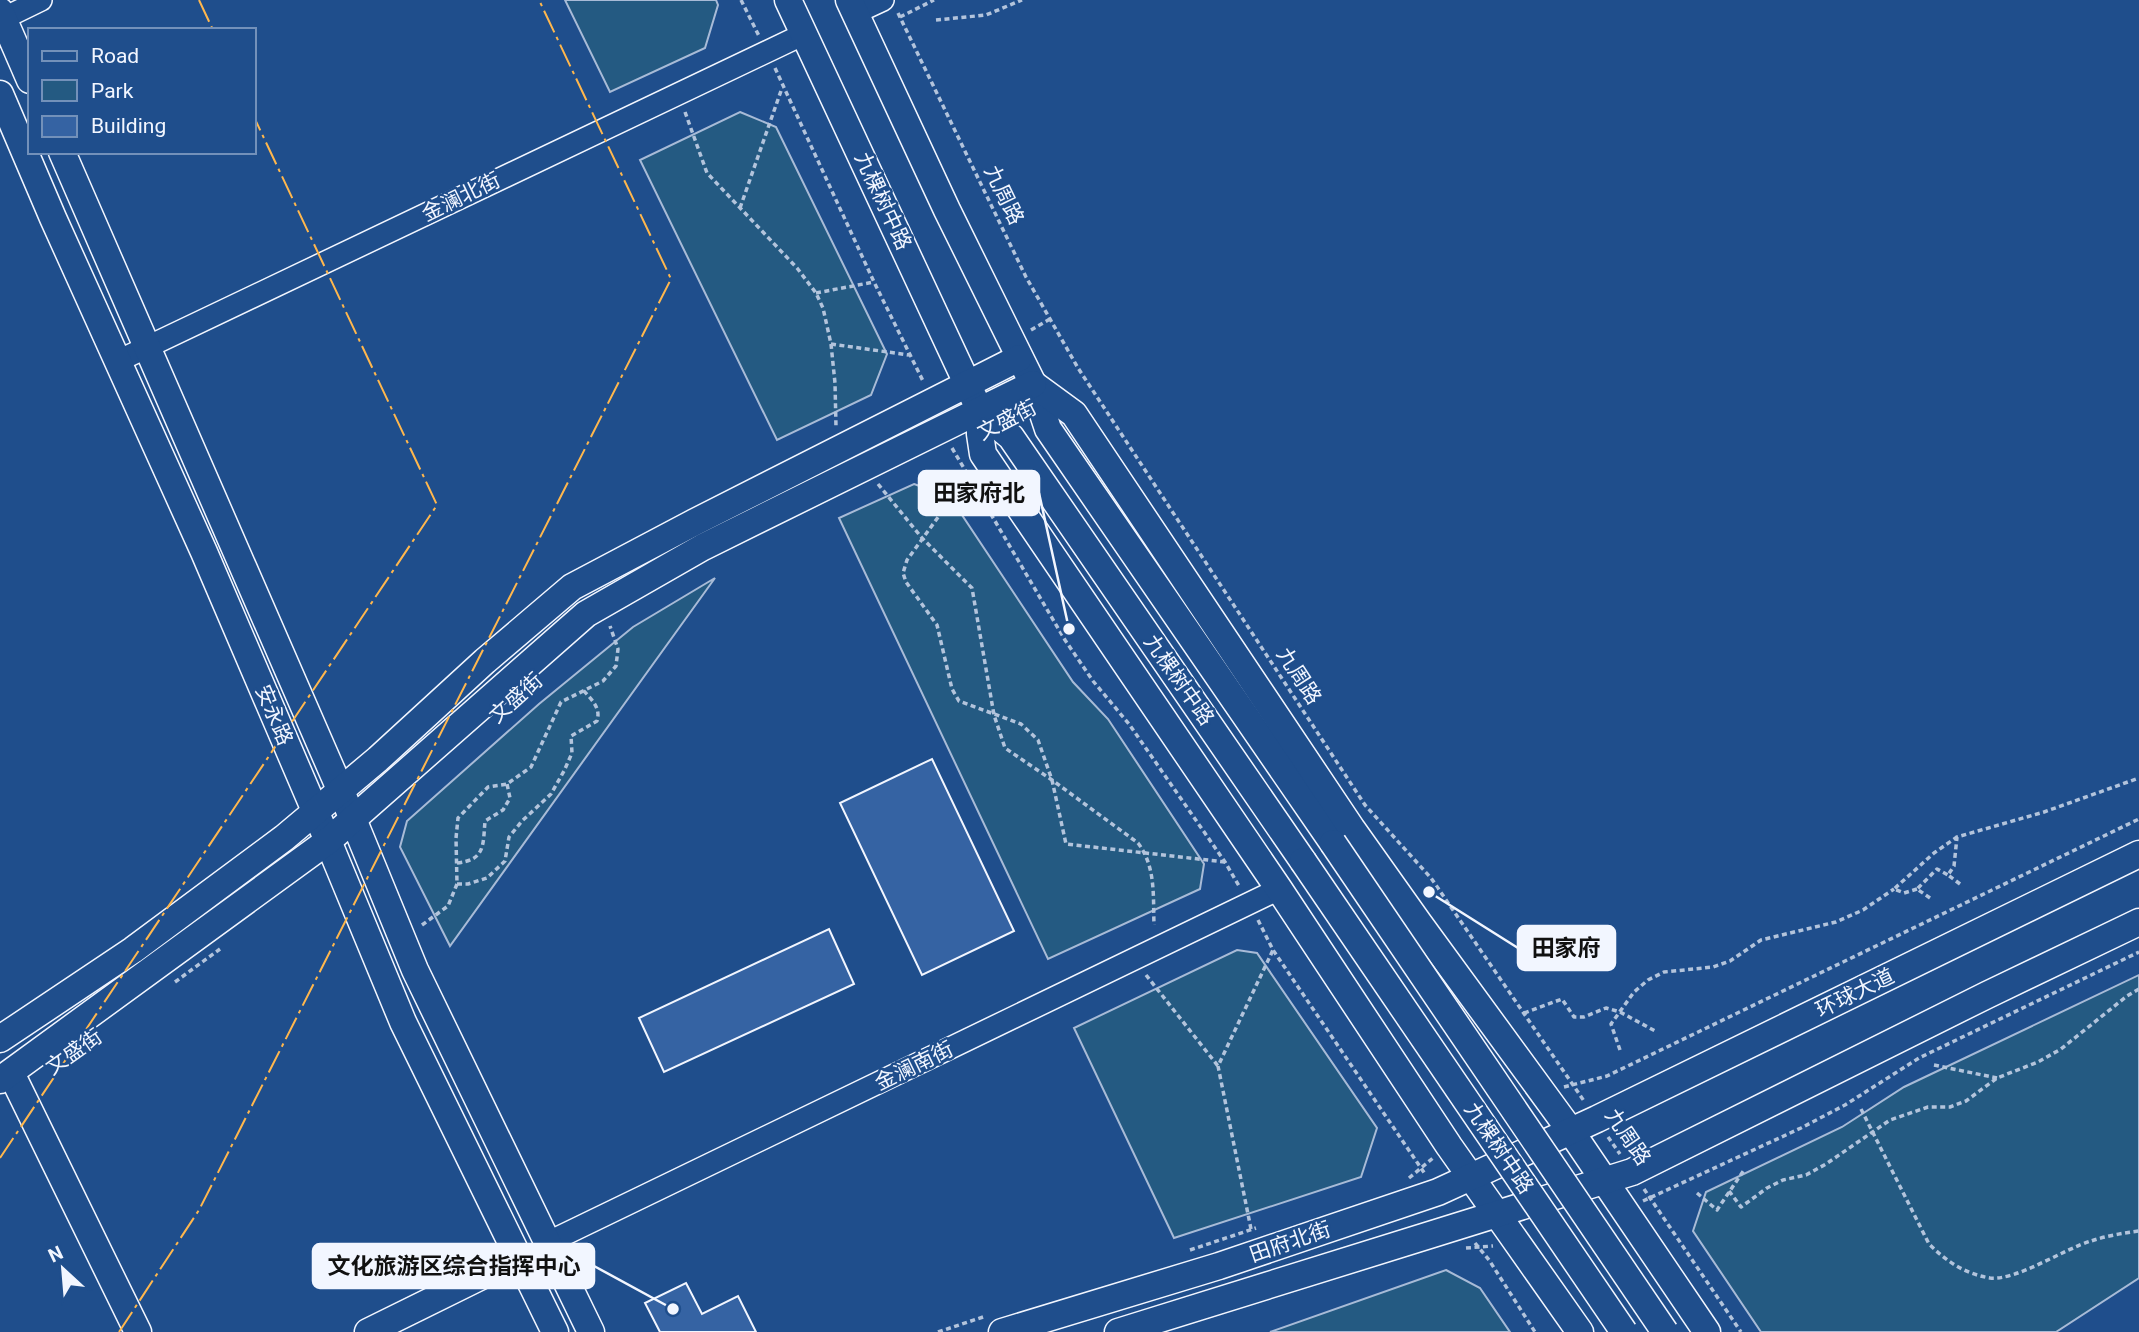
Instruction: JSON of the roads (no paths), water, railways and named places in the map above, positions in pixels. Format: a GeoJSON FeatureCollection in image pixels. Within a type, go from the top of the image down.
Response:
{"type":"FeatureCollection","features":[{"type":"Feature","properties":{"kind":"main road","name":"九棵树中路"},"geometry":{"type":"LineString","coordinates":[[788,0],[968,384],[980,423],[1011,437],[1624,1332]]}},
{"type":"Feature","properties":{"kind":"main road","name":"九棵树中路"},"geometry":{"type":"LineString","coordinates":[[852,6],[1018,358],[1033,384],[1048,429],[1665,1332]]}},
{"type":"Feature","properties":{"kind":"main road"},"geometry":{"type":"LineString","coordinates":[[1,16],[28,76]]}},
{"type":"Feature","properties":{"kind":"main road","name":"安永路"},"geometry":{"type":"LineString","coordinates":[[0,94],[204,552],[403,1022],[555,1332]]}},
{"type":"Feature","properties":{"kind":"main road","name":"安永路"},"geometry":{"type":"LineString","coordinates":[[63,154],[353,819],[415,970],[591,1332]]}},
{"type":"Feature","properties":{"kind":"main road"},"geometry":{"type":"LineString","coordinates":[[0,1040],[133,950],[284,838],[378,759],[485,661],[572,587],[1018,358]]}},
{"type":"Feature","properties":{"kind":"main road"},"geometry":{"type":"LineString","coordinates":[[1033,384],[1074,414],[1344,817],[1570,1130],[1707,1332]]}},
{"type":"Feature","properties":{"kind":"main road","name":"文盛街"},"geometry":{"type":"LineString","coordinates":[[6,1077],[328,841],[586,614],[702,547],[980,423],[1033,384]]}},
{"type":"Feature","properties":{"kind":"main road"},"geometry":{"type":"LineString","coordinates":[[980,423],[983,454],[1279,888],[1471,1177],[1580,1332]]}},
{"type":"Feature","properties":{"kind":"main road","name":"环球大道"},"geometry":{"type":"LineString","coordinates":[[1570,1130],[2139,854]]}},
{"type":"Feature","properties":{"kind":"main road"},"geometry":{"type":"LineString","coordinates":[[1606,1182],[1632,1172],[2139,922]]}},
{"type":"Feature","properties":{"kind":"main road"},"geometry":{"type":"LineString","coordinates":[[6,1077],[138,1332]]}},
{"type":"Feature","properties":{"kind":"main road","name":"田府北街"},"geometry":{"type":"LineString","coordinates":[[994,1324],[1219,1266],[1438,1192],[1570,1130]]}},
{"type":"Feature","properties":{"kind":"main road","name":"田府北街"},"geometry":{"type":"LineString","coordinates":[[1118,1332],[1606,1182]]}},
{"type":"Feature","properties":{"kind":"main road"},"geometry":{"type":"LineString","coordinates":[[368,1332],[520,1257]]}},
{"type":"Feature","properties":{"kind":"street"},"geometry":{"type":"LineString","coordinates":[[1,16],[41,0]]}},
{"type":"Feature","properties":{"kind":"street"},"geometry":{"type":"LineString","coordinates":[[852,6],[890,4]]}},
{"type":"Feature","properties":{"kind":"street","name":"金澜北街"},"geometry":{"type":"LineString","coordinates":[[118,361],[804,34]]}},
{"type":"Feature","properties":{"kind":"street","name":"金澜南街"},"geometry":{"type":"LineString","coordinates":[[549,1241],[1279,888]]}},
{"type":"Feature","properties":{"kind":"place","name":"田家府北"},"geometry":{"type":"Point","coordinates":[1069,629]}},
{"type":"Feature","properties":{"kind":"place","name":"田家府"},"geometry":{"type":"Point","coordinates":[1429,892]}},
{"type":"Feature","properties":{"kind":"place","name":"文化旅游区综合指挥中心"},"geometry":{"type":"Point","coordinates":[673,1309]}}]}
